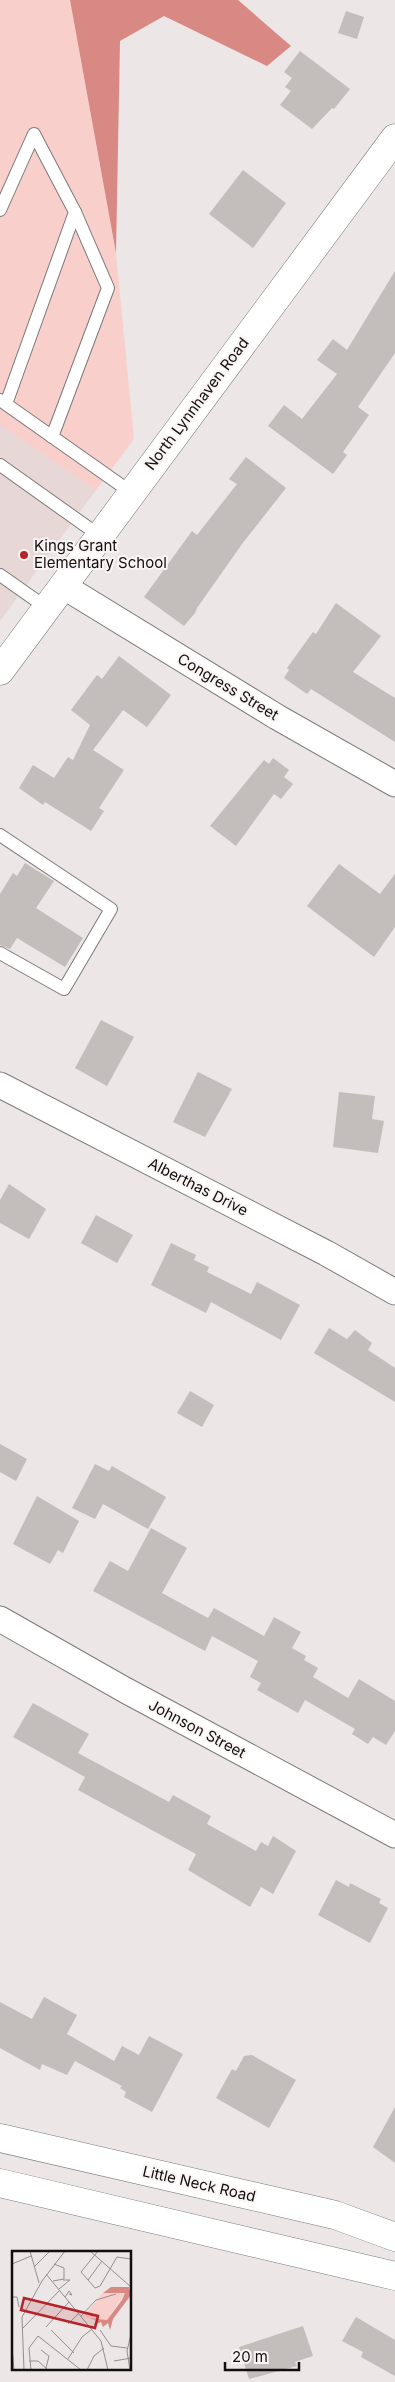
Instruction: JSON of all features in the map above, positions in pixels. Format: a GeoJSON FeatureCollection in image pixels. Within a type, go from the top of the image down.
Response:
{"type":"FeatureCollection","features":[{"type":"Feature","properties":{"kind":"street","name":"North Lynnhaven Road"},"geometry":{"type":"LineString","coordinates":[[0,671],[395,138]]}},
{"type":"Feature","properties":{"kind":"street","name":"Congress Street"},"geometry":{"type":"LineString","coordinates":[[63,586],[278,717],[395,784]]}},
{"type":"Feature","properties":{"kind":"street","name":"Alberthas Drive"},"geometry":{"type":"LineString","coordinates":[[0,1085],[326,1253],[395,1292]]}},
{"type":"Feature","properties":{"kind":"street","name":"Johnson Street"},"geometry":{"type":"LineString","coordinates":[[0,1619],[124,1690],[395,1835]]}},
{"type":"Feature","properties":{"kind":"street","name":"Little Neck Road"},"geometry":{"type":"LineString","coordinates":[[0,2138],[335,2215],[395,2237]]}},
{"type":"Feature","properties":{"kind":"street"},"geometry":{"type":"LineString","coordinates":[[0,2182],[395,2276]]}},
{"type":"Feature","properties":{"kind":"lane"},"geometry":{"type":"LineString","coordinates":[[0,210],[34,134],[75,212],[108,288],[52,437]]}},
{"type":"Feature","properties":{"kind":"lane"},"geometry":{"type":"LineString","coordinates":[[75,212],[3,402],[132,493]]}},
{"type":"Feature","properties":{"kind":"lane"},"geometry":{"type":"LineString","coordinates":[[0,465],[100,536]]}},
{"type":"Feature","properties":{"kind":"lane"},"geometry":{"type":"LineString","coordinates":[[0,575],[47,608]]}},
{"type":"Feature","properties":{"kind":"lane"},"geometry":{"type":"LineString","coordinates":[[0,835],[111,909],[64,989],[0,953]]}},
{"type":"Feature","properties":{"kind":"shaded area"},"geometry":{"type":"Polygon","coordinates":[[[0,0],[70,0],[116,253],[134,439],[96,490],[0,425],[0,0]]]}},
{"type":"Feature","properties":{"kind":"shaded area"},"geometry":{"type":"Polygon","coordinates":[[[70,0],[238,0],[291,46],[267,66],[164,16],[120,41],[116,253],[70,0]]]}},
{"type":"Feature","properties":{"kind":"shaded area","name":"Kings Grant Elementary School"},"geometry":{"type":"Polygon","coordinates":[[[0,425],[96,490],[0,621],[0,425]]]}},
{"type":"Feature","properties":{"kind":"building"},"geometry":{"type":"Polygon","coordinates":[[[346,11],[364,17],[357,39],[338,33],[346,11]]]}},
{"type":"Feature","properties":{"kind":"building"},"geometry":{"type":"Polygon","coordinates":[[[300,51],[350,89],[334,109],[332,108],[312,129],[280,105],[291,91],[285,87],[292,78],[284,72],[300,51]]]}},
{"type":"Feature","properties":{"kind":"building"},"geometry":{"type":"Polygon","coordinates":[[[243,170],[286,203],[253,248],[209,214],[243,170]]]}},
{"type":"Feature","properties":{"kind":"building"},"geometry":{"type":"Polygon","coordinates":[[[395,271],[395,353],[358,407],[369,415],[343,452],[347,455],[333,474],[268,426],[284,405],[302,419],[337,374],[317,360],[333,339],[347,350],[395,271]]]}},
{"type":"Feature","properties":{"kind":"building"},"geometry":{"type":"Polygon","coordinates":[[[246,457],[286,488],[242,544],[184,626],[144,597],[192,531],[197,535],[237,484],[229,479],[246,457]]]}},
{"type":"Feature","properties":{"kind":"building"},"geometry":{"type":"Polygon","coordinates":[[[336,603],[381,636],[353,672],[395,698],[395,742],[311,689],[307,694],[284,678],[289,670],[287,668],[313,632],[316,634],[336,603]]]}},
{"type":"Feature","properties":{"kind":"building"},"geometry":{"type":"Polygon","coordinates":[[[119,656],[171,695],[147,727],[123,710],[93,750],[124,770],[99,808],[104,811],[91,831],[45,802],[43,805],[19,788],[33,765],[54,778],[68,757],[73,760],[90,725],[71,710],[97,675],[102,679],[119,656]]]}},
{"type":"Feature","properties":{"kind":"building"},"geometry":{"type":"Polygon","coordinates":[[[273,758],[289,770],[284,777],[293,784],[281,799],[274,794],[236,846],[210,826],[264,760],[269,764],[273,758]]]}},
{"type":"Feature","properties":{"kind":"building"},"geometry":{"type":"Polygon","coordinates":[[[25,863],[54,881],[36,908],[83,938],[65,967],[17,938],[10,949],[0,945],[0,894],[13,873],[17,876],[25,863]]]}},
{"type":"Feature","properties":{"kind":"building"},"geometry":{"type":"Polygon","coordinates":[[[339,864],[380,894],[395,874],[395,927],[374,957],[307,906],[339,864]]]}},
{"type":"Feature","properties":{"kind":"building"},"geometry":{"type":"Polygon","coordinates":[[[101,1020],[134,1037],[107,1086],[75,1068],[101,1020]]]}},
{"type":"Feature","properties":{"kind":"building"},"geometry":{"type":"Polygon","coordinates":[[[198,1072],[232,1089],[205,1137],[173,1122],[198,1072]]]}},
{"type":"Feature","properties":{"kind":"building"},"geometry":{"type":"Polygon","coordinates":[[[339,1092],[375,1096],[372,1119],[384,1121],[378,1153],[333,1147],[339,1092]]]}},
{"type":"Feature","properties":{"kind":"building"},"geometry":{"type":"Polygon","coordinates":[[[9,1184],[46,1209],[29,1239],[0,1223],[0,1200],[9,1184]]]}},
{"type":"Feature","properties":{"kind":"building"},"geometry":{"type":"Polygon","coordinates":[[[96,1215],[133,1235],[117,1263],[81,1243],[96,1215]]]}},
{"type":"Feature","properties":{"kind":"building"},"geometry":{"type":"Polygon","coordinates":[[[171,1243],[196,1255],[194,1260],[209,1267],[207,1272],[251,1294],[257,1282],[300,1305],[281,1340],[211,1302],[206,1313],[151,1285],[171,1243]]]}},
{"type":"Feature","properties":{"kind":"building"},"geometry":{"type":"Polygon","coordinates":[[[329,1328],[347,1339],[355,1330],[372,1343],[368,1350],[395,1368],[395,1402],[314,1353],[329,1328]]]}},
{"type":"Feature","properties":{"kind":"building"},"geometry":{"type":"Polygon","coordinates":[[[190,1391],[214,1405],[202,1427],[177,1413],[190,1391]]]}},
{"type":"Feature","properties":{"kind":"building"},"geometry":{"type":"Polygon","coordinates":[[[0,1444],[27,1459],[16,1481],[0,1472],[0,1444]]]}},
{"type":"Feature","properties":{"kind":"building"},"geometry":{"type":"Polygon","coordinates":[[[95,1464],[109,1471],[112,1466],[166,1497],[148,1529],[103,1504],[95,1519],[72,1508],[95,1464]]]}},
{"type":"Feature","properties":{"kind":"building"},"geometry":{"type":"Polygon","coordinates":[[[37,1496],[79,1521],[63,1553],[58,1550],[50,1564],[13,1544],[37,1496]]]}},
{"type":"Feature","properties":{"kind":"building"},"geometry":{"type":"Polygon","coordinates":[[[151,1528],[187,1548],[162,1593],[208,1618],[214,1608],[264,1636],[274,1617],[301,1632],[292,1648],[306,1656],[304,1660],[318,1668],[313,1677],[348,1698],[359,1679],[395,1701],[395,1731],[386,1745],[373,1737],[368,1744],[352,1734],[355,1729],[305,1700],[298,1713],[257,1690],[261,1683],[250,1677],[258,1661],[212,1636],[205,1651],[93,1591],[110,1561],[128,1571],[151,1528]]]}},
{"type":"Feature","properties":{"kind":"building"},"geometry":{"type":"Polygon","coordinates":[[[33,1703],[89,1734],[78,1753],[169,1802],[173,1795],[211,1816],[207,1824],[256,1851],[261,1842],[268,1846],[273,1836],[296,1851],[273,1894],[261,1887],[250,1907],[188,1870],[196,1854],[78,1790],[85,1777],[13,1737],[33,1703]]]}},
{"type":"Feature","properties":{"kind":"building"},"geometry":{"type":"Polygon","coordinates":[[[336,1880],[349,1887],[350,1883],[381,1899],[379,1903],[388,1908],[370,1943],[318,1915],[336,1880]]]}},
{"type":"Feature","properties":{"kind":"building"},"geometry":{"type":"Polygon","coordinates":[[[44,1997],[77,2015],[67,2034],[114,2061],[122,2046],[139,2055],[149,2036],[183,2054],[152,2112],[124,2097],[126,2092],[120,2088],[122,2086],[75,2061],[67,2075],[42,2064],[40,2070],[0,2048],[0,2002],[32,2019],[44,1997]]]}},
{"type":"Feature","properties":{"kind":"building"},"geometry":{"type":"Polygon","coordinates":[[[252,2055],[296,2080],[269,2128],[216,2098],[232,2069],[236,2071],[244,2056],[252,2055]]]}},
{"type":"Feature","properties":{"kind":"building"},"geometry":{"type":"Polygon","coordinates":[[[395,2107],[395,2163],[373,2147],[395,2107]]]}},
{"type":"Feature","properties":{"kind":"building"},"geometry":{"type":"Polygon","coordinates":[[[356,2317],[395,2340],[395,2376],[361,2357],[363,2352],[342,2341],[356,2317]]]}},
{"type":"Feature","properties":{"kind":"building"},"geometry":{"type":"Polygon","coordinates":[[[303,2326],[313,2356],[295,2362],[297,2366],[249,2379],[239,2347],[303,2326]]]}},
{"type":"Feature","properties":{"kind":"place","name":"Kings Grant Elementary School"},"geometry":{"type":"Point","coordinates":[24,555]}}]}
